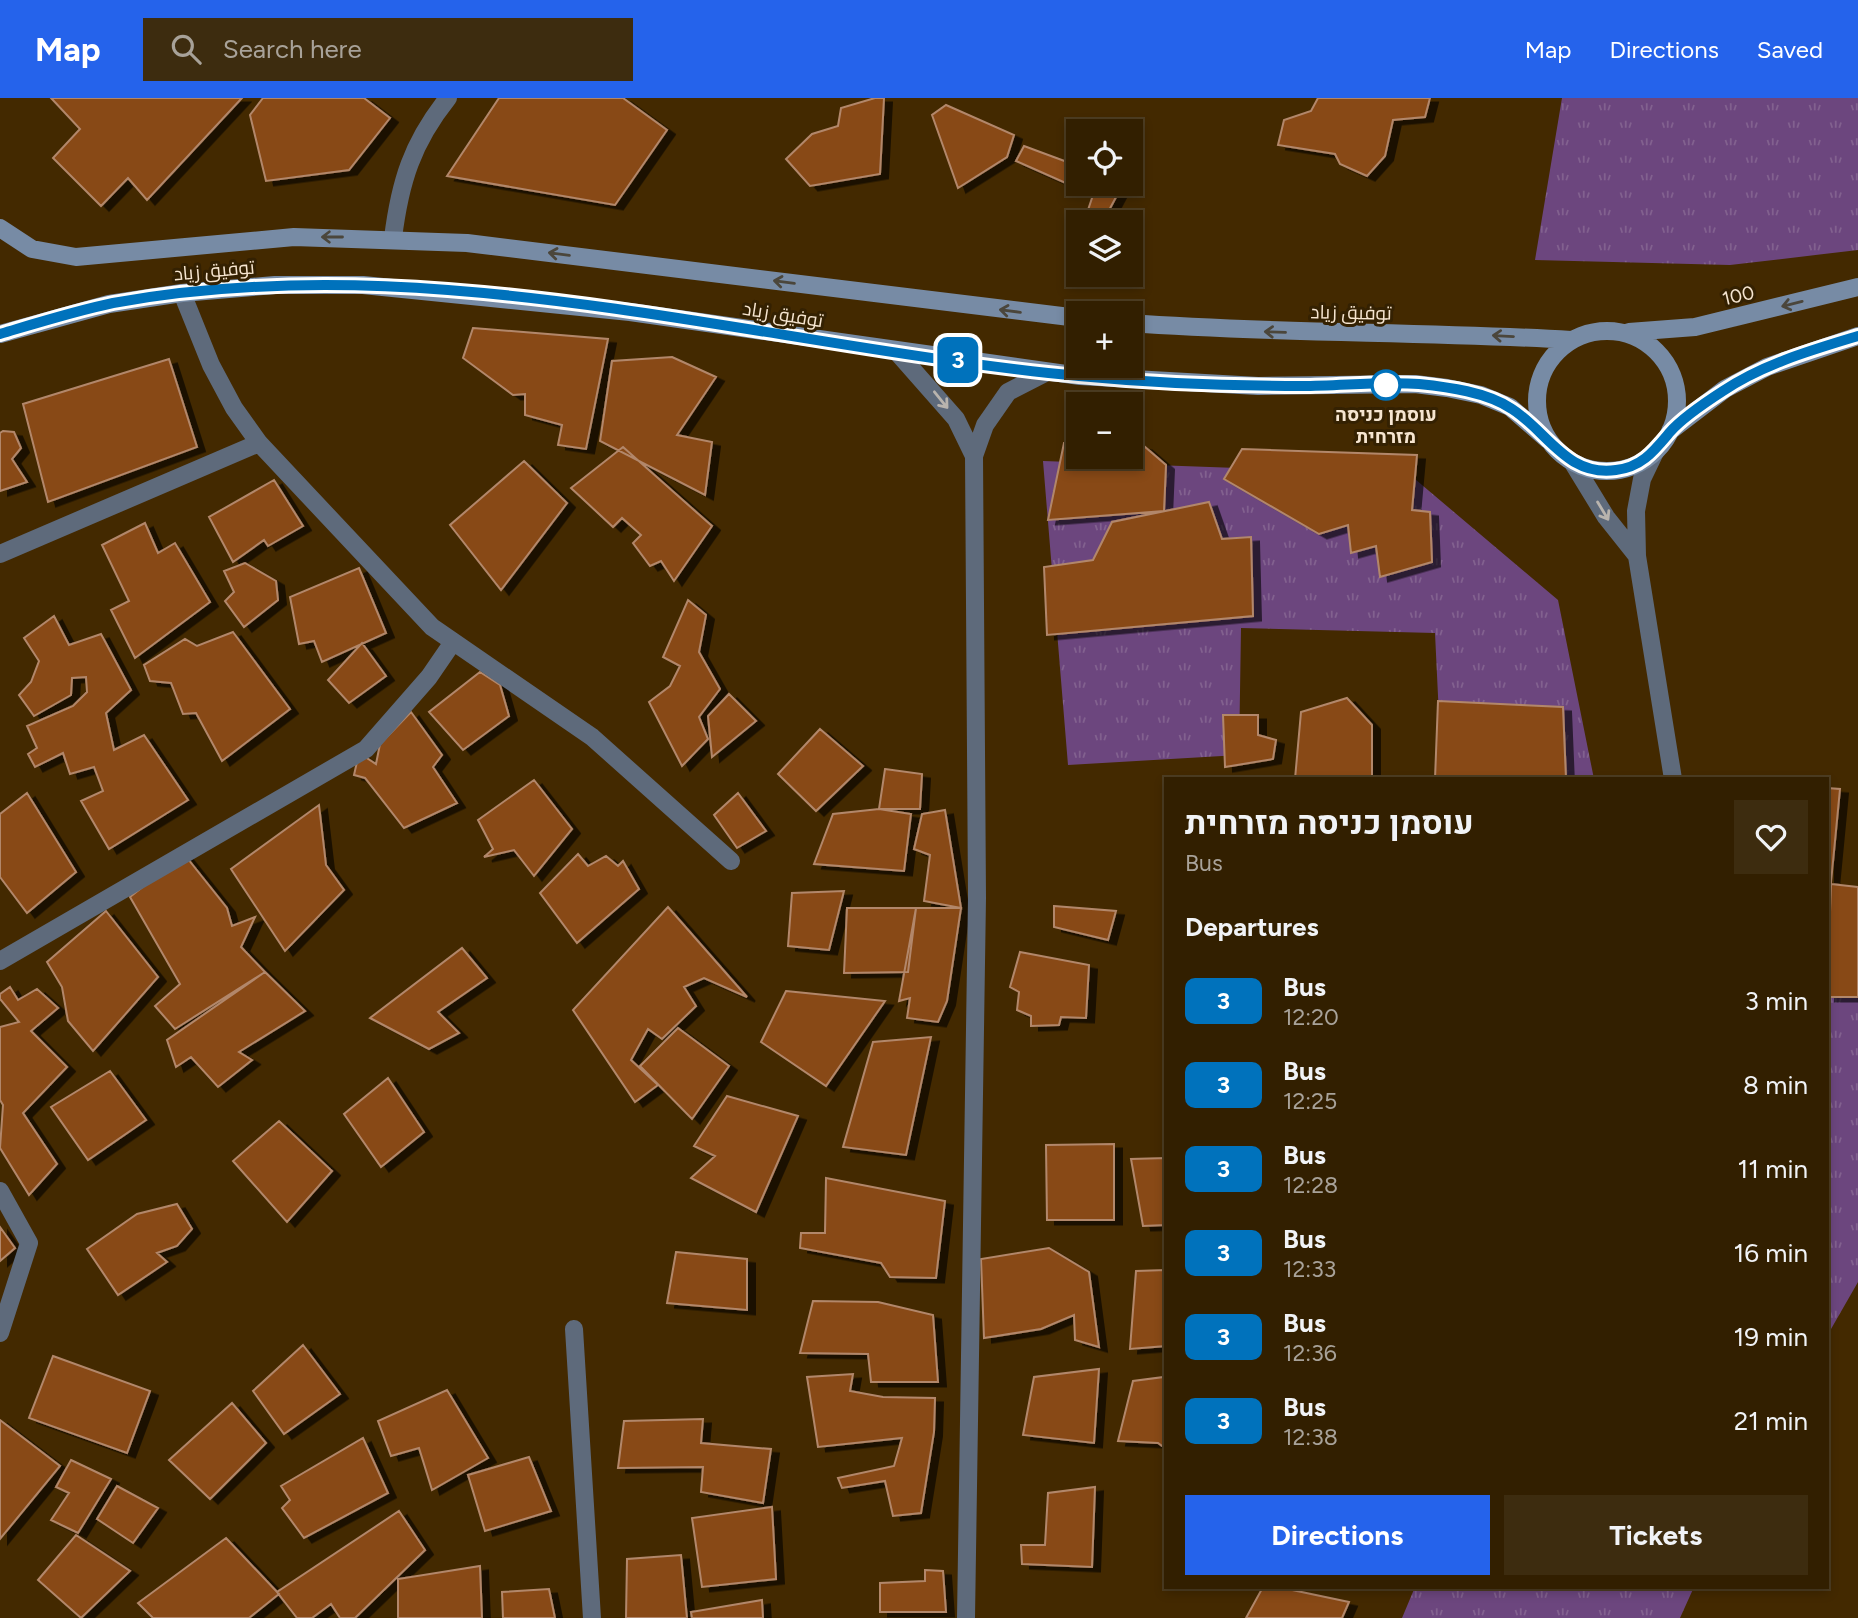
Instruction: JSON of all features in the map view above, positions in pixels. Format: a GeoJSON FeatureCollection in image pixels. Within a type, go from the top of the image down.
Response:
{"type":"FeatureCollection","features":[{"type":"Feature","properties":{"kind":"main road","name":"توفيق زياد"},"geometry":{"type":"LineString","coordinates":[[0,228],[32,249],[76,257],[293,237],[467,243],[1066,317]]}},
{"type":"Feature","properties":{"kind":"main road","name":"توفيق زياد"},"geometry":{"type":"LineString","coordinates":[[0,334],[109,304],[182,293],[275,285],[377,286],[617,310],[1047,372],[1258,386],[1415,384],[1447,388],[1481,395],[1510,407],[1548,440]]}},
{"type":"Feature","properties":{"kind":"main road","name":"100"},"geometry":{"type":"LineString","coordinates":[[1625,332],[1695,327],[1858,287]]}},
{"type":"Feature","properties":{"kind":"main road","name":"توفيق زياد"},"geometry":{"type":"LineString","coordinates":[[1143,324],[1286,332],[1496,335],[1571,340]]}},
{"type":"Feature","properties":{"kind":"main road"},"geometry":{"type":"LineString","coordinates":[[1670,431],[1676,412],[1677,391],[1671,371],[1660,354],[1644,340],[1625,332],[1588,332],[1571,340],[1553,355],[1542,374],[1536,397],[1539,419],[1548,440],[1560,455],[1573,463],[1600,471],[1620,470],[1638,464],[1655,452],[1670,431],[1725,389],[1767,367],[1858,335]]}},
{"type":"Feature","properties":{"kind":"street"},"geometry":{"type":"LineString","coordinates":[[394,239],[406,170],[425,126],[448,98]]}},
{"type":"Feature","properties":{"kind":"street"},"geometry":{"type":"LineString","coordinates":[[182,293],[211,365],[234,408],[259,443],[432,627],[592,737],[731,860]]}},
{"type":"Feature","properties":{"kind":"street"},"geometry":{"type":"LineString","coordinates":[[897,352],[956,419],[974,456]]}},
{"type":"Feature","properties":{"kind":"street"},"geometry":{"type":"LineString","coordinates":[[966,1618],[977,898],[974,456],[985,425],[1008,392],[1047,372]]}},
{"type":"Feature","properties":{"kind":"street"},"geometry":{"type":"LineString","coordinates":[[0,554],[259,443]]}},
{"type":"Feature","properties":{"kind":"street"},"geometry":{"type":"LineString","coordinates":[[1655,452],[1642,479],[1636,511],[1637,556],[1673,777]]}},
{"type":"Feature","properties":{"kind":"street"},"geometry":{"type":"LineString","coordinates":[[1573,463],[1606,517],[1637,556]]}},
{"type":"Feature","properties":{"kind":"street"},"geometry":{"type":"LineString","coordinates":[[0,961],[366,749],[429,677],[453,642]]}},
{"type":"Feature","properties":{"kind":"street"},"geometry":{"type":"LineString","coordinates":[[0,1191],[29,1244],[0,1333]]}},
{"type":"Feature","properties":{"kind":"street"},"geometry":{"type":"LineString","coordinates":[[574,1329],[592,1618]]}},
{"type":"Feature","properties":{"kind":"green space"},"geometry":{"type":"Polygon","coordinates":[[[1562,98],[1858,98],[1858,250],[1730,265],[1535,260],[1562,98]]]}},
{"type":"Feature","properties":{"kind":"green space"},"geometry":{"type":"Polygon","coordinates":[[[1043,461],[1066,462],[1066,469],[1143,469],[1143,465],[1409,474],[1558,600],[1594,777],[1442,777],[1435,633],[1241,628],[1239,755],[1068,765],[1043,461]]]}},
{"type":"Feature","properties":{"kind":"green space"},"geometry":{"type":"Polygon","coordinates":[[[1829,973],[1858,977],[1858,1282],[1829,1333],[1829,973]]]}},
{"type":"Feature","properties":{"kind":"green space"},"geometry":{"type":"Polygon","coordinates":[[[1414,1589],[1693,1589],[1680,1618],[1402,1618],[1414,1589]]]}},
{"type":"Feature","properties":{"kind":"building"},"geometry":{"type":"Polygon","coordinates":[[[51,98],[242,98],[147,200],[128,178],[101,206],[53,158],[80,129],[51,98]]]}},
{"type":"Feature","properties":{"kind":"building"},"geometry":{"type":"Polygon","coordinates":[[[263,98],[364,98],[390,118],[349,170],[266,181],[250,115],[263,98]]]}},
{"type":"Feature","properties":{"kind":"building"},"geometry":{"type":"Polygon","coordinates":[[[499,98],[623,98],[667,130],[615,205],[447,176],[499,98]]]}},
{"type":"Feature","properties":{"kind":"building"},"geometry":{"type":"Polygon","coordinates":[[[884,98],[880,174],[810,186],[786,159],[812,134],[838,126],[841,108],[884,98]]]}},
{"type":"Feature","properties":{"kind":"building"},"geometry":{"type":"Polygon","coordinates":[[[1318,98],[1430,98],[1425,117],[1393,120],[1385,156],[1367,176],[1340,164],[1335,154],[1278,145],[1284,120],[1311,111],[1318,98]]]}},
{"type":"Feature","properties":{"kind":"building"},"geometry":{"type":"Polygon","coordinates":[[[946,105],[1014,135],[1007,157],[958,188],[932,115],[946,105]]]}},
{"type":"Feature","properties":{"kind":"building"},"geometry":{"type":"Polygon","coordinates":[[[1024,146],[1066,162],[1066,183],[1016,161],[1024,146]]]}},
{"type":"Feature","properties":{"kind":"building"},"geometry":{"type":"Polygon","coordinates":[[[1093,196],[1117,196],[1109,210],[1088,210],[1093,196]]]}},
{"type":"Feature","properties":{"kind":"building"},"geometry":{"type":"Polygon","coordinates":[[[473,328],[608,339],[586,449],[558,445],[562,425],[525,415],[525,394],[513,395],[463,358],[473,328]]]}},
{"type":"Feature","properties":{"kind":"building"},"geometry":{"type":"Polygon","coordinates":[[[672,357],[716,377],[677,435],[712,442],[705,495],[600,441],[612,361],[672,357]]]}},
{"type":"Feature","properties":{"kind":"building"},"geometry":{"type":"Polygon","coordinates":[[[169,359],[197,447],[48,502],[23,404],[169,359]]]}},
{"type":"Feature","properties":{"kind":"building"},"geometry":{"type":"Polygon","coordinates":[[[14,432],[21,448],[12,459],[27,482],[0,491],[0,433],[14,432]]]}},
{"type":"Feature","properties":{"kind":"building"},"geometry":{"type":"Polygon","coordinates":[[[1064,443],[1066,469],[1143,469],[1143,446],[1166,465],[1164,511],[1048,520],[1064,443]]]}},
{"type":"Feature","properties":{"kind":"building"},"geometry":{"type":"Polygon","coordinates":[[[623,447],[712,526],[674,581],[661,561],[650,566],[633,543],[641,535],[622,518],[613,527],[571,488],[623,447]]]}},
{"type":"Feature","properties":{"kind":"building"},"geometry":{"type":"Polygon","coordinates":[[[1242,449],[1417,455],[1412,510],[1430,512],[1432,562],[1380,577],[1376,546],[1351,553],[1348,525],[1319,534],[1224,479],[1242,449]]]}},
{"type":"Feature","properties":{"kind":"building"},"geometry":{"type":"Polygon","coordinates":[[[524,461],[567,503],[501,590],[450,525],[524,461]]]}},
{"type":"Feature","properties":{"kind":"building"},"geometry":{"type":"Polygon","coordinates":[[[274,480],[303,526],[268,546],[264,540],[233,562],[209,517],[274,480]]]}},
{"type":"Feature","properties":{"kind":"building"},"geometry":{"type":"Polygon","coordinates":[[[1209,502],[1222,539],[1251,537],[1253,616],[1047,635],[1044,567],[1093,560],[1112,522],[1209,502]]]}},
{"type":"Feature","properties":{"kind":"building"},"geometry":{"type":"Polygon","coordinates":[[[145,523],[158,553],[175,543],[210,602],[135,658],[111,610],[129,601],[102,545],[145,523]]]}},
{"type":"Feature","properties":{"kind":"building"},"geometry":{"type":"Polygon","coordinates":[[[245,563],[276,581],[278,600],[244,627],[225,601],[234,592],[224,571],[245,563]]]}},
{"type":"Feature","properties":{"kind":"building"},"geometry":{"type":"Polygon","coordinates":[[[359,568],[386,633],[322,662],[314,641],[299,644],[290,597],[359,568]]]}},
{"type":"Feature","properties":{"kind":"building"},"geometry":{"type":"Polygon","coordinates":[[[688,600],[706,615],[699,652],[720,689],[699,717],[708,739],[682,766],[649,702],[670,686],[680,666],[663,657],[688,600]]]}},
{"type":"Feature","properties":{"kind":"building"},"geometry":{"type":"Polygon","coordinates":[[[54,616],[69,645],[101,634],[131,690],[106,713],[114,750],[144,735],[188,800],[109,849],[81,801],[103,791],[94,767],[70,774],[63,753],[35,767],[28,754],[37,748],[27,726],[73,706],[87,692],[86,677],[72,678],[71,695],[34,716],[19,695],[31,682],[39,661],[24,638],[54,616]]]}},
{"type":"Feature","properties":{"kind":"building"},"geometry":{"type":"Polygon","coordinates":[[[233,632],[290,709],[222,761],[196,713],[183,714],[171,683],[150,681],[144,665],[185,639],[197,646],[233,632]]]}},
{"type":"Feature","properties":{"kind":"building"},"geometry":{"type":"Polygon","coordinates":[[[362,643],[386,676],[349,703],[328,680],[362,643]]]}},
{"type":"Feature","properties":{"kind":"building"},"geometry":{"type":"Polygon","coordinates":[[[480,672],[500,685],[509,716],[463,750],[429,712],[480,672]]]}},
{"type":"Feature","properties":{"kind":"building"},"geometry":{"type":"Polygon","coordinates":[[[729,694],[756,721],[712,757],[708,716],[729,694]]]}},
{"type":"Feature","properties":{"kind":"building"},"geometry":{"type":"Polygon","coordinates":[[[1347,698],[1372,725],[1372,777],[1295,777],[1301,712],[1347,698]]]}},
{"type":"Feature","properties":{"kind":"building"},"geometry":{"type":"Polygon","coordinates":[[[1438,701],[1563,707],[1566,777],[1435,777],[1438,701]]]}},
{"type":"Feature","properties":{"kind":"building"},"geometry":{"type":"Polygon","coordinates":[[[411,712],[442,755],[433,767],[457,803],[404,828],[365,778],[354,775],[359,753],[376,764],[380,744],[411,712]]]}},
{"type":"Feature","properties":{"kind":"building"},"geometry":{"type":"Polygon","coordinates":[[[1223,715],[1258,715],[1258,735],[1276,740],[1273,759],[1225,767],[1223,715]]]}},
{"type":"Feature","properties":{"kind":"building"},"geometry":{"type":"Polygon","coordinates":[[[820,729],[863,766],[816,811],[778,774],[820,729]]]}},
{"type":"Feature","properties":{"kind":"building"},"geometry":{"type":"Polygon","coordinates":[[[885,769],[922,774],[920,809],[879,809],[885,769]]]}},
{"type":"Feature","properties":{"kind":"building"},"geometry":{"type":"Polygon","coordinates":[[[534,780],[572,829],[534,876],[514,850],[484,857],[493,849],[478,820],[534,780]]]}},
{"type":"Feature","properties":{"kind":"building"},"geometry":{"type":"Polygon","coordinates":[[[1829,788],[1840,789],[1829,903],[1829,788]]]}},
{"type":"Feature","properties":{"kind":"building"},"geometry":{"type":"Polygon","coordinates":[[[27,793],[76,872],[27,913],[0,877],[0,814],[27,793]]]}},
{"type":"Feature","properties":{"kind":"building"},"geometry":{"type":"Polygon","coordinates":[[[738,793],[766,831],[737,848],[714,815],[738,793]]]}},
{"type":"Feature","properties":{"kind":"building"},"geometry":{"type":"Polygon","coordinates":[[[319,805],[326,865],[344,890],[285,951],[231,869],[319,805]]]}},
{"type":"Feature","properties":{"kind":"building"},"geometry":{"type":"Polygon","coordinates":[[[879,809],[911,814],[904,871],[814,864],[833,814],[879,809]]]}},
{"type":"Feature","properties":{"kind":"building"},"geometry":{"type":"Polygon","coordinates":[[[945,810],[961,908],[924,901],[930,855],[914,849],[922,814],[945,810]]]}},
{"type":"Feature","properties":{"kind":"building"},"geometry":{"type":"Polygon","coordinates":[[[184,854],[227,908],[232,926],[255,917],[241,947],[265,972],[175,1029],[155,1006],[180,984],[130,897],[184,854]]]}},
{"type":"Feature","properties":{"kind":"building"},"geometry":{"type":"Polygon","coordinates":[[[578,854],[588,866],[606,856],[618,866],[623,861],[639,889],[577,943],[540,893],[578,854]]]}},
{"type":"Feature","properties":{"kind":"building"},"geometry":{"type":"Polygon","coordinates":[[[1831,884],[1858,887],[1858,997],[1829,997],[1831,884]]]}},
{"type":"Feature","properties":{"kind":"building"},"geometry":{"type":"Polygon","coordinates":[[[844,891],[829,950],[788,946],[792,893],[844,891]]]}},
{"type":"Feature","properties":{"kind":"building"},"geometry":{"type":"Polygon","coordinates":[[[1054,906],[1116,911],[1108,940],[1054,927],[1054,906]]]}},
{"type":"Feature","properties":{"kind":"building"},"geometry":{"type":"Polygon","coordinates":[[[668,907],[747,997],[704,978],[684,987],[696,1006],[662,1039],[648,1029],[631,1060],[658,1085],[635,1102],[573,1010],[668,907]]]}},
{"type":"Feature","properties":{"kind":"building"},"geometry":{"type":"Polygon","coordinates":[[[847,908],[916,908],[908,972],[844,973],[847,908]]]}},
{"type":"Feature","properties":{"kind":"building"},"geometry":{"type":"Polygon","coordinates":[[[916,908],[961,908],[947,1001],[938,1022],[907,1018],[910,998],[899,1001],[916,908]]]}},
{"type":"Feature","properties":{"kind":"building"},"geometry":{"type":"Polygon","coordinates":[[[106,911],[158,977],[93,1051],[68,1021],[62,987],[47,962],[106,911]]]}},
{"type":"Feature","properties":{"kind":"building"},"geometry":{"type":"Polygon","coordinates":[[[462,948],[487,978],[438,1012],[459,1033],[429,1049],[370,1018],[462,948]]]}},
{"type":"Feature","properties":{"kind":"building"},"geometry":{"type":"Polygon","coordinates":[[[1020,952],[1089,965],[1086,1018],[1061,1017],[1059,1025],[1031,1026],[1031,1016],[1017,1010],[1019,992],[1010,987],[1020,952]]]}},
{"type":"Feature","properties":{"kind":"building"},"geometry":{"type":"Polygon","coordinates":[[[265,972],[305,1011],[239,1052],[252,1060],[218,1087],[191,1057],[176,1067],[167,1040],[265,972]]]}},
{"type":"Feature","properties":{"kind":"building"},"geometry":{"type":"Polygon","coordinates":[[[10,987],[18,1000],[37,989],[58,1008],[31,1031],[67,1067],[23,1113],[57,1164],[29,1195],[0,1148],[3,1105],[0,1100],[0,1027],[19,1022],[0,999],[0,994],[10,987]]]}},
{"type":"Feature","properties":{"kind":"building"},"geometry":{"type":"Polygon","coordinates":[[[786,991],[885,1001],[826,1086],[761,1042],[786,991]]]}},
{"type":"Feature","properties":{"kind":"building"},"geometry":{"type":"Polygon","coordinates":[[[678,1028],[729,1066],[692,1119],[640,1066],[678,1028]]]}},
{"type":"Feature","properties":{"kind":"building"},"geometry":{"type":"Polygon","coordinates":[[[931,1037],[906,1155],[843,1147],[873,1042],[931,1037]]]}},
{"type":"Feature","properties":{"kind":"building"},"geometry":{"type":"Polygon","coordinates":[[[110,1071],[146,1120],[88,1160],[51,1107],[110,1071]]]}},
{"type":"Feature","properties":{"kind":"building"},"geometry":{"type":"Polygon","coordinates":[[[388,1078],[424,1132],[381,1167],[344,1114],[388,1078]]]}},
{"type":"Feature","properties":{"kind":"building"},"geometry":{"type":"Polygon","coordinates":[[[727,1096],[798,1116],[756,1212],[691,1178],[715,1156],[694,1146],[727,1096]]]}},
{"type":"Feature","properties":{"kind":"building"},"geometry":{"type":"Polygon","coordinates":[[[279,1121],[332,1171],[287,1222],[233,1161],[279,1121]]]}},
{"type":"Feature","properties":{"kind":"building"},"geometry":{"type":"Polygon","coordinates":[[[1114,1144],[1114,1220],[1047,1220],[1046,1145],[1114,1144]]]}},
{"type":"Feature","properties":{"kind":"building"},"geometry":{"type":"Polygon","coordinates":[[[1164,1158],[1164,1225],[1143,1226],[1131,1159],[1164,1158]]]}},
{"type":"Feature","properties":{"kind":"building"},"geometry":{"type":"Polygon","coordinates":[[[826,1178],[945,1201],[936,1278],[890,1277],[881,1263],[800,1248],[801,1233],[825,1233],[826,1178]]]}},
{"type":"Feature","properties":{"kind":"building"},"geometry":{"type":"Polygon","coordinates":[[[177,1204],[192,1229],[177,1246],[157,1253],[167,1262],[118,1295],[87,1249],[137,1214],[177,1204]]]}},
{"type":"Feature","properties":{"kind":"building"},"geometry":{"type":"Polygon","coordinates":[[[0,1227],[15,1248],[0,1261],[0,1227]]]}},
{"type":"Feature","properties":{"kind":"building"},"geometry":{"type":"Polygon","coordinates":[[[1049,1248],[1089,1272],[1099,1347],[1075,1340],[1074,1315],[1041,1329],[984,1338],[981,1259],[1049,1248]]]}},
{"type":"Feature","properties":{"kind":"building"},"geometry":{"type":"Polygon","coordinates":[[[676,1252],[747,1259],[747,1310],[667,1303],[676,1252]]]}},
{"type":"Feature","properties":{"kind":"building"},"geometry":{"type":"Polygon","coordinates":[[[1164,1270],[1164,1346],[1130,1349],[1136,1271],[1164,1270]]]}},
{"type":"Feature","properties":{"kind":"building"},"geometry":{"type":"Polygon","coordinates":[[[813,1301],[878,1302],[933,1315],[938,1382],[871,1382],[868,1354],[800,1353],[813,1301]]]}},
{"type":"Feature","properties":{"kind":"building"},"geometry":{"type":"Polygon","coordinates":[[[303,1345],[340,1394],[284,1434],[253,1391],[303,1345]]]}},
{"type":"Feature","properties":{"kind":"building"},"geometry":{"type":"Polygon","coordinates":[[[53,1356],[150,1391],[127,1453],[29,1418],[53,1356]]]}},
{"type":"Feature","properties":{"kind":"building"},"geometry":{"type":"Polygon","coordinates":[[[1099,1369],[1094,1443],[1023,1435],[1034,1377],[1099,1369]]]}},
{"type":"Feature","properties":{"kind":"building"},"geometry":{"type":"Polygon","coordinates":[[[853,1374],[850,1391],[883,1397],[935,1398],[934,1432],[921,1513],[893,1516],[885,1481],[842,1488],[838,1478],[894,1466],[902,1438],[818,1447],[807,1377],[853,1374]]]}},
{"type":"Feature","properties":{"kind":"building"},"geometry":{"type":"Polygon","coordinates":[[[1164,1377],[1164,1448],[1158,1443],[1118,1441],[1133,1381],[1164,1377]]]}},
{"type":"Feature","properties":{"kind":"building"},"geometry":{"type":"Polygon","coordinates":[[[447,1390],[488,1458],[432,1490],[419,1448],[391,1456],[378,1421],[447,1390]]]}},
{"type":"Feature","properties":{"kind":"building"},"geometry":{"type":"Polygon","coordinates":[[[232,1403],[266,1443],[210,1499],[169,1460],[232,1403]]]}},
{"type":"Feature","properties":{"kind":"building"},"geometry":{"type":"Polygon","coordinates":[[[703,1419],[701,1443],[771,1449],[763,1503],[701,1492],[703,1467],[618,1468],[624,1421],[703,1419]]]}},
{"type":"Feature","properties":{"kind":"building"},"geometry":{"type":"Polygon","coordinates":[[[0,1420],[60,1466],[0,1539],[0,1420]]]}},
{"type":"Feature","properties":{"kind":"building"},"geometry":{"type":"Polygon","coordinates":[[[363,1438],[388,1493],[304,1538],[282,1508],[290,1500],[281,1486],[363,1438]]]}},
{"type":"Feature","properties":{"kind":"building"},"geometry":{"type":"Polygon","coordinates":[[[529,1457],[551,1511],[485,1531],[468,1475],[529,1457]]]}},
{"type":"Feature","properties":{"kind":"building"},"geometry":{"type":"Polygon","coordinates":[[[71,1460],[111,1479],[78,1533],[51,1520],[69,1493],[56,1487],[71,1460]]]}},
{"type":"Feature","properties":{"kind":"building"},"geometry":{"type":"Polygon","coordinates":[[[117,1486],[158,1508],[133,1543],[97,1519],[117,1486]]]}},
{"type":"Feature","properties":{"kind":"building"},"geometry":{"type":"Polygon","coordinates":[[[1095,1487],[1092,1567],[1022,1564],[1021,1545],[1045,1545],[1048,1493],[1095,1487]]]}},
{"type":"Feature","properties":{"kind":"building"},"geometry":{"type":"Polygon","coordinates":[[[772,1507],[776,1579],[702,1587],[692,1518],[772,1507]]]}},
{"type":"Feature","properties":{"kind":"building"},"geometry":{"type":"Polygon","coordinates":[[[399,1511],[425,1550],[355,1618],[340,1618],[331,1604],[312,1618],[297,1618],[277,1592],[399,1511]]]}},
{"type":"Feature","properties":{"kind":"building"},"geometry":{"type":"Polygon","coordinates":[[[76,1535],[130,1571],[81,1618],[38,1580],[76,1535]]]}},
{"type":"Feature","properties":{"kind":"building"},"geometry":{"type":"Polygon","coordinates":[[[226,1538],[279,1594],[249,1618],[153,1618],[138,1603],[226,1538]]]}},
{"type":"Feature","properties":{"kind":"building"},"geometry":{"type":"Polygon","coordinates":[[[681,1555],[687,1618],[626,1618],[627,1559],[681,1555]]]}},
{"type":"Feature","properties":{"kind":"building"},"geometry":{"type":"Polygon","coordinates":[[[480,1566],[482,1618],[398,1618],[398,1579],[480,1566]]]}},
{"type":"Feature","properties":{"kind":"building"},"geometry":{"type":"Polygon","coordinates":[[[925,1570],[943,1571],[946,1612],[880,1612],[880,1583],[925,1581],[925,1570]]]}},
{"type":"Feature","properties":{"kind":"building"},"geometry":{"type":"Polygon","coordinates":[[[549,1589],[555,1618],[503,1618],[502,1592],[549,1589]]]}},
{"type":"Feature","properties":{"kind":"building"},"geometry":{"type":"Polygon","coordinates":[[[1262,1589],[1287,1589],[1349,1602],[1342,1618],[1246,1618],[1262,1589]]]}},
{"type":"Feature","properties":{"kind":"building"},"geometry":{"type":"Polygon","coordinates":[[[762,1600],[763,1618],[692,1618],[691,1612],[762,1600]]]}},
{"type":"Feature","properties":{"kind":"bus line","name":"3"},"geometry":{"type":"LineString","coordinates":[[0,334],[109,304],[182,293],[275,285],[363,285],[523,298],[1080,376],[1258,386],[1415,384],[1447,388],[1481,395],[1510,407],[1548,440],[1560,455],[1573,463],[1600,471],[1620,470],[1638,464],[1664,443],[1670,431],[1725,389],[1767,367],[1858,336]]}},
{"type":"Feature","properties":{"kind":"place","name":"עוסמן כניסה מזרחית"},"geometry":{"type":"Point","coordinates":[1386,385]}}]}
